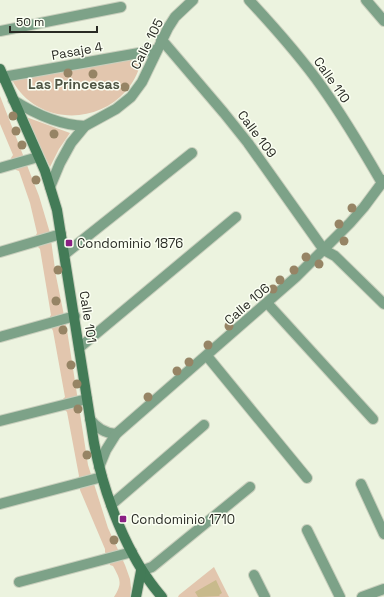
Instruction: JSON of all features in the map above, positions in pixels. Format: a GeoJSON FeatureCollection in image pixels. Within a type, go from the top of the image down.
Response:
{"type":"FeatureCollection","features":[{"type":"Feature","properties":{"kind":"main road","name":"Calle 101"},"geometry":{"type":"LineString","coordinates":[[1,75],[38,157],[57,210],[75,316],[90,420],[102,477],[111,505],[141,571],[162,597]]}},
{"type":"Feature","properties":{"kind":"main road"},"geometry":{"type":"LineString","coordinates":[[136,597],[141,571]]}},
{"type":"Feature","properties":{"kind":"street","name":"Calle 105"},"geometry":{"type":"LineString","coordinates":[[50,187],[65,153],[74,139],[85,126],[116,109],[131,97],[142,82],[161,39],[175,17],[193,0]]}},
{"type":"Feature","properties":{"kind":"street","name":"Calle 110"},"geometry":{"type":"LineString","coordinates":[[249,0],[292,48],[322,86],[350,129],[382,187]]}},
{"type":"Feature","properties":{"kind":"street"},"geometry":{"type":"LineString","coordinates":[[366,0],[384,21]]}},
{"type":"Feature","properties":{"kind":"street"},"geometry":{"type":"LineString","coordinates":[[0,31],[121,7]]}},
{"type":"Feature","properties":{"kind":"street","name":"Calle 109"},"geometry":{"type":"LineString","coordinates":[[161,39],[248,143],[324,250]]}},
{"type":"Feature","properties":{"kind":"street","name":"Pasaje 4"},"geometry":{"type":"LineString","coordinates":[[1,75],[156,50]]}},
{"type":"Feature","properties":{"kind":"street"},"geometry":{"type":"LineString","coordinates":[[13,100],[24,108],[48,118],[66,124],[85,126]]}},
{"type":"Feature","properties":{"kind":"street"},"geometry":{"type":"LineString","coordinates":[[64,254],[192,153]]}},
{"type":"Feature","properties":{"kind":"street"},"geometry":{"type":"LineString","coordinates":[[0,168],[38,157]]}},
{"type":"Feature","properties":{"kind":"street","name":"Calle 106"},"geometry":{"type":"LineString","coordinates":[[99,467],[106,450],[116,434],[268,304],[324,250],[382,187]]}},
{"type":"Feature","properties":{"kind":"street"},"geometry":{"type":"LineString","coordinates":[[79,348],[236,217]]}},
{"type":"Feature","properties":{"kind":"street"},"geometry":{"type":"LineString","coordinates":[[0,252],[61,234]]}},
{"type":"Feature","properties":{"kind":"street"},"geometry":{"type":"LineString","coordinates":[[324,250],[335,256],[384,304]]}},
{"type":"Feature","properties":{"kind":"street"},"geometry":{"type":"LineString","coordinates":[[268,304],[373,419]]}},
{"type":"Feature","properties":{"kind":"street"},"geometry":{"type":"LineString","coordinates":[[0,337],[75,316]]}},
{"type":"Feature","properties":{"kind":"street"},"geometry":{"type":"LineString","coordinates":[[207,356],[307,478]]}},
{"type":"Feature","properties":{"kind":"street"},"geometry":{"type":"LineString","coordinates":[[0,421],[87,399]]}},
{"type":"Feature","properties":{"kind":"street"},"geometry":{"type":"LineString","coordinates":[[90,420],[104,432],[116,434]]}},
{"type":"Feature","properties":{"kind":"street"},"geometry":{"type":"LineString","coordinates":[[111,505],[204,425]]}},
{"type":"Feature","properties":{"kind":"street"},"geometry":{"type":"LineString","coordinates":[[0,504],[102,477]]}},
{"type":"Feature","properties":{"kind":"street"},"geometry":{"type":"LineString","coordinates":[[361,484],[384,534]]}},
{"type":"Feature","properties":{"kind":"street"},"geometry":{"type":"LineString","coordinates":[[141,571],[152,567],[250,487]]}},
{"type":"Feature","properties":{"kind":"street"},"geometry":{"type":"LineString","coordinates":[[307,530],[340,597]]}},
{"type":"Feature","properties":{"kind":"street"},"geometry":{"type":"LineString","coordinates":[[19,582],[132,552]]}},
{"type":"Feature","properties":{"kind":"street"},"geometry":{"type":"LineString","coordinates":[[254,575],[265,597]]}},
{"type":"Feature","properties":{"kind":"street"},"geometry":{"type":"LineString","coordinates":[[362,597],[384,589]]}},
{"type":"Feature","properties":{"kind":"shaded area"},"geometry":{"type":"Polygon","coordinates":[[[143,55],[137,74],[126,91],[113,103],[98,111],[82,115],[66,115],[50,112],[35,105],[22,94],[12,80],[143,55]]]}},
{"type":"Feature","properties":{"kind":"shaded area"},"geometry":{"type":"Polygon","coordinates":[[[0,96],[39,196],[50,233],[88,465],[108,528],[130,579],[130,597],[114,597],[119,588],[120,581],[113,566],[110,565],[105,549],[80,490],[79,476],[67,412],[65,410],[63,399],[65,397],[53,331],[49,318],[51,315],[40,249],[38,247],[37,233],[30,203],[19,171],[16,170],[11,158],[13,155],[0,124],[0,96]]]}},
{"type":"Feature","properties":{"kind":"shaded area"},"geometry":{"type":"Polygon","coordinates":[[[26,117],[70,133],[59,149],[50,167],[26,117]]]}},
{"type":"Feature","properties":{"kind":"shaded area"},"geometry":{"type":"Polygon","coordinates":[[[214,567],[229,597],[178,597],[179,595],[214,567]]]}},
{"type":"Feature","properties":{"kind":"building"},"geometry":{"type":"Polygon","coordinates":[[[216,580],[222,593],[219,595],[220,596],[198,597],[195,592],[216,580]]]}},
{"type":"Feature","properties":{"kind":"place","name":"Condominio 1876"},"geometry":{"type":"Point","coordinates":[69,243]}},
{"type":"Feature","properties":{"kind":"place","name":"Condominio 1710"},"geometry":{"type":"Point","coordinates":[123,519]}},
{"type":"Feature","properties":{"kind":"district","name":"Las Princesas"},"geometry":{"type":"Point","coordinates":[74,84]}}]}
